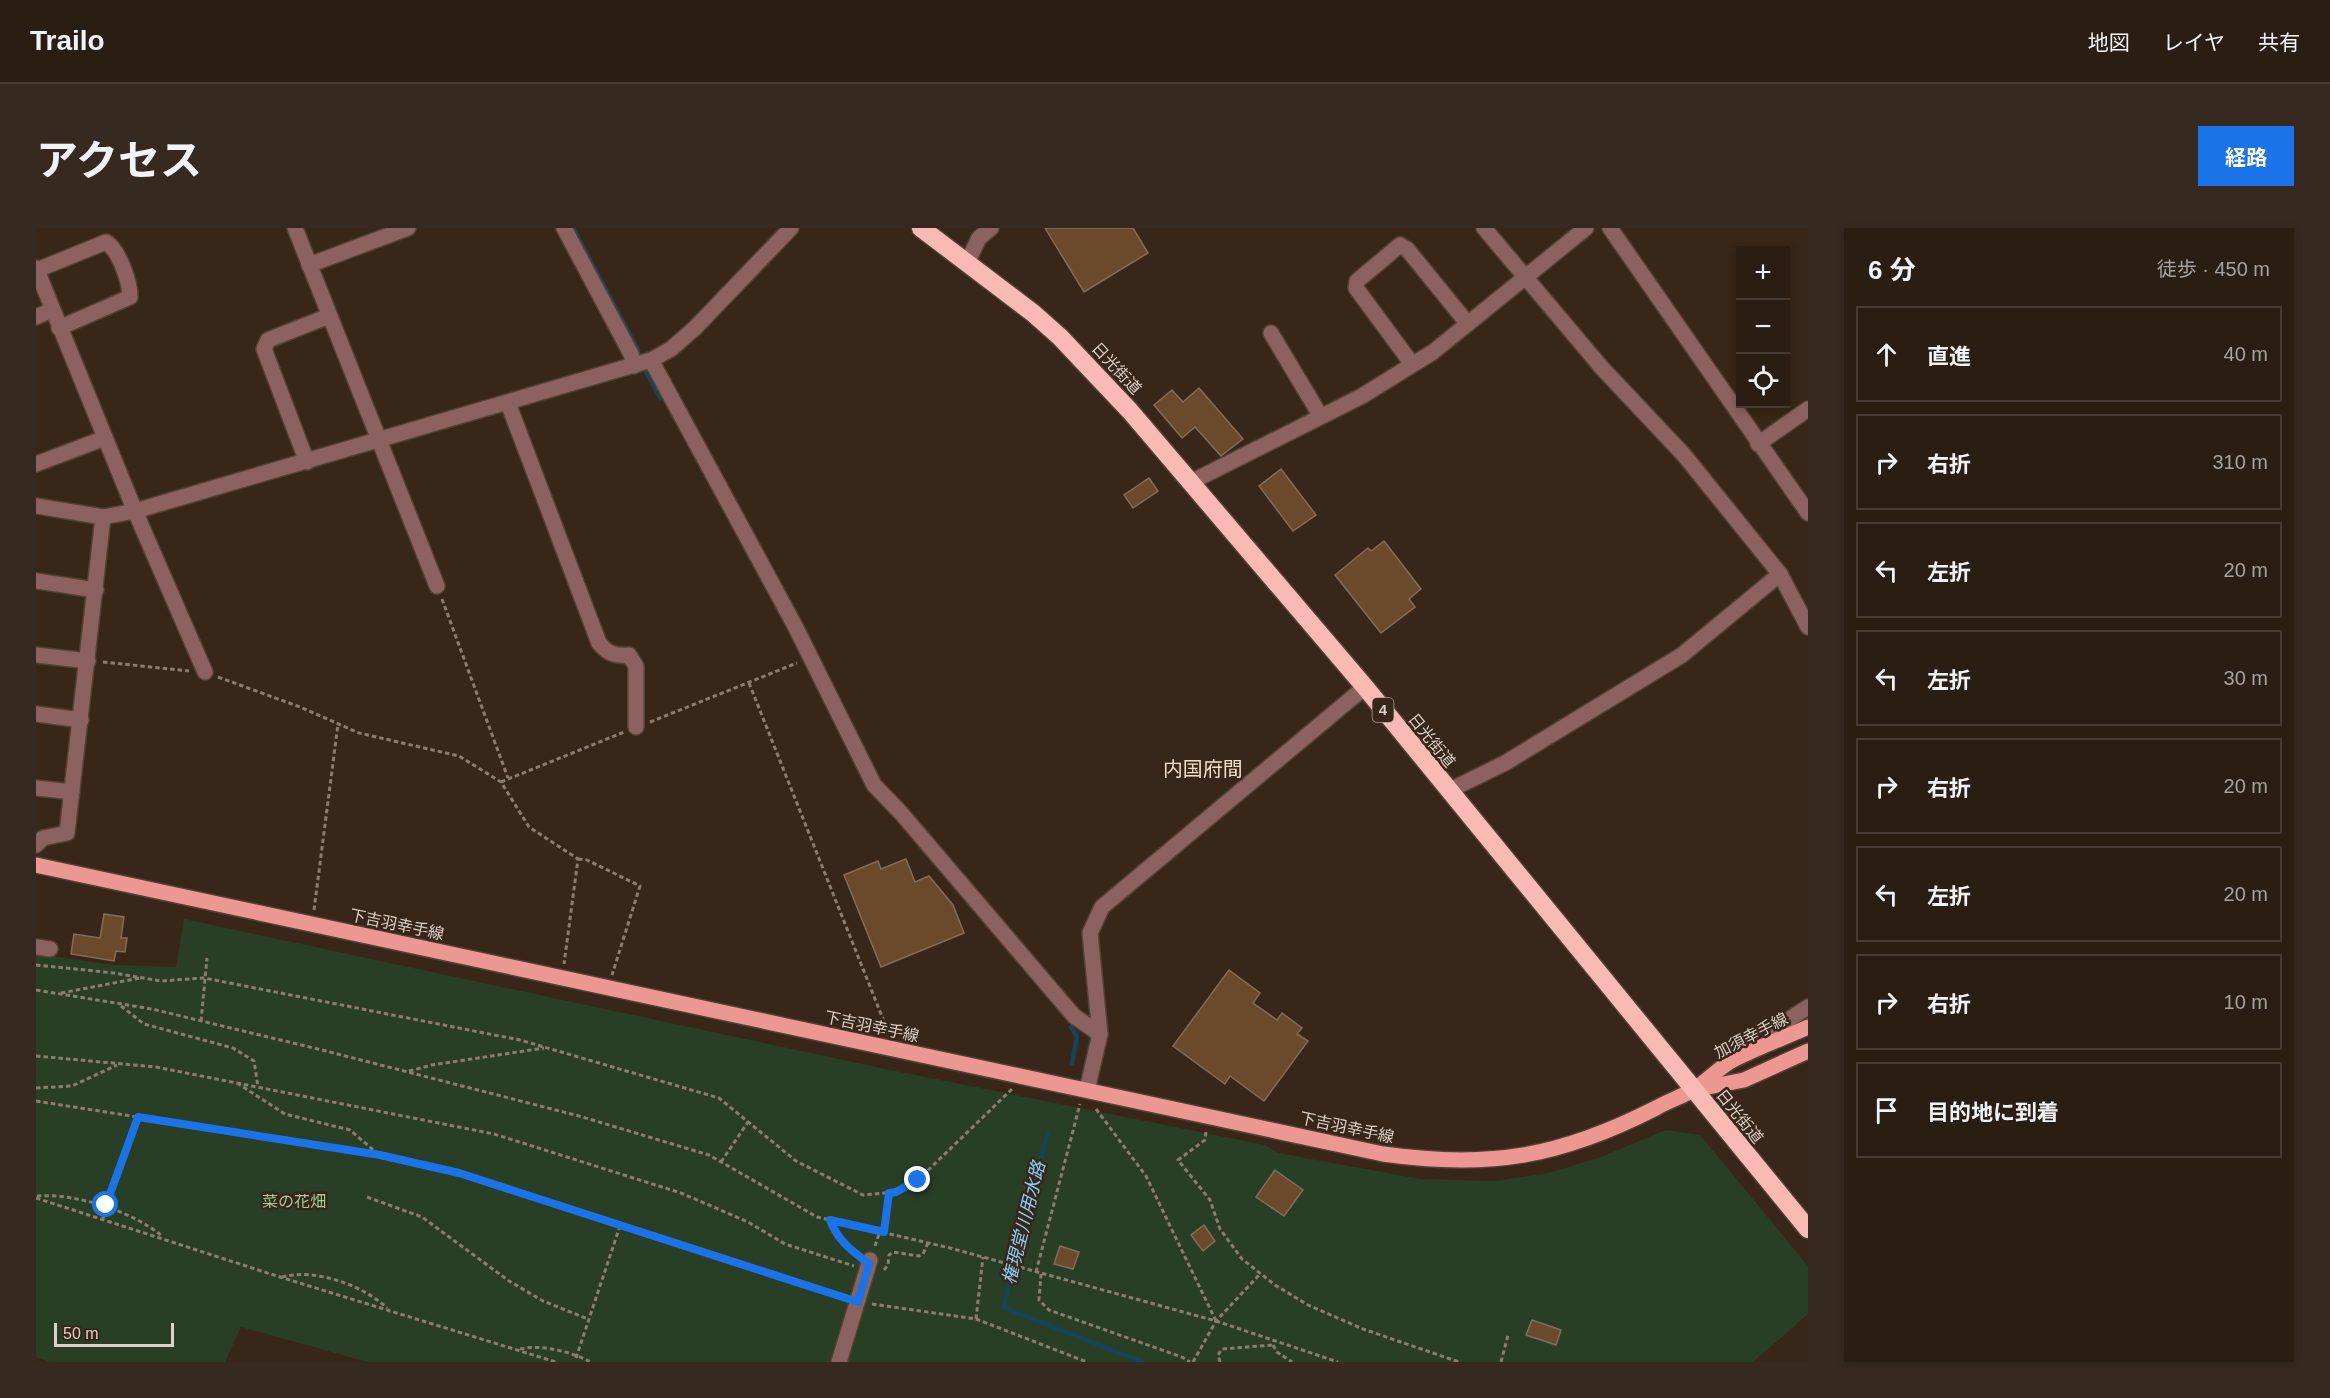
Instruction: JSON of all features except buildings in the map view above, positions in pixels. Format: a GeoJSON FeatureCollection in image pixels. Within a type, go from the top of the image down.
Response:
{"type":"FeatureCollection","features":[{"type":"Feature","properties":{"kind":"highway","name":"日光街道"},"geometry":{"type":"LineString","coordinates":[[921,228],[968,261],[1060,337],[1193,481],[1365,687],[1808,1229]]}},
{"type":"Feature","properties":{"kind":"main road","name":"下吉羽幸手線"},"geometry":{"type":"LineString","coordinates":[[36,865],[882,1047],[1084,1097],[1418,1159],[1482,1161],[1531,1155],[1570,1145],[1628,1122],[1693,1090]]}},
{"type":"Feature","properties":{"kind":"main road","name":"加須幸手線"},"geometry":{"type":"LineString","coordinates":[[1693,1090],[1731,1061],[1808,1027]]}},
{"type":"Feature","properties":{"kind":"main road","name":"加須幸手線"},"geometry":{"type":"LineString","coordinates":[[1693,1090],[1744,1080],[1808,1051]]}},
{"type":"Feature","properties":{"kind":"street"},"geometry":{"type":"LineString","coordinates":[[295,228],[437,586]]}},
{"type":"Feature","properties":{"kind":"street"},"geometry":{"type":"LineString","coordinates":[[309,265],[408,228]]}},
{"type":"Feature","properties":{"kind":"street"},"geometry":{"type":"LineString","coordinates":[[564,228],[632,354],[634,366]]}},
{"type":"Feature","properties":{"kind":"street"},"geometry":{"type":"LineString","coordinates":[[36,506],[103,517],[135,511],[651,360],[671,349],[695,328],[791,228]]}},
{"type":"Feature","properties":{"kind":"street"},"geometry":{"type":"LineString","coordinates":[[968,261],[975,233],[991,228]]}},
{"type":"Feature","properties":{"kind":"street"},"geometry":{"type":"LineString","coordinates":[[1484,228],[1602,368],[1684,455],[1780,574],[1808,627]]}},
{"type":"Feature","properties":{"kind":"street"},"geometry":{"type":"LineString","coordinates":[[1193,481],[1320,415],[1362,396],[1412,364],[1468,324],[1587,228]]}},
{"type":"Feature","properties":{"kind":"street"},"geometry":{"type":"LineString","coordinates":[[1610,228],[1808,513]]}},
{"type":"Feature","properties":{"kind":"street"},"geometry":{"type":"LineString","coordinates":[[59,328],[130,297],[130,290],[115,250],[106,242],[37,269],[59,328],[135,511],[205,672]]}},
{"type":"Feature","properties":{"kind":"street"},"geometry":{"type":"LineString","coordinates":[[1412,364],[1356,288],[1357,281],[1400,245],[1407,249],[1468,324]]}},
{"type":"Feature","properties":{"kind":"street"},"geometry":{"type":"LineString","coordinates":[[36,316],[52,310]]}},
{"type":"Feature","properties":{"kind":"street"},"geometry":{"type":"LineString","coordinates":[[307,462],[264,349],[268,340],[329,316]]}},
{"type":"Feature","properties":{"kind":"street"},"geometry":{"type":"LineString","coordinates":[[1271,333],[1320,415]]}},
{"type":"Feature","properties":{"kind":"street"},"geometry":{"type":"LineString","coordinates":[[651,360],[811,658],[874,785],[902,813],[1074,1016],[1100,1034]]}},
{"type":"Feature","properties":{"kind":"street"},"geometry":{"type":"LineString","coordinates":[[508,403],[599,643],[606,652],[618,656],[629,655],[636,666],[636,727]]}},
{"type":"Feature","properties":{"kind":"street"},"geometry":{"type":"LineString","coordinates":[[1758,444],[1808,409]]}},
{"type":"Feature","properties":{"kind":"street"},"geometry":{"type":"LineString","coordinates":[[36,464],[105,438]]}},
{"type":"Feature","properties":{"kind":"street"},"geometry":{"type":"LineString","coordinates":[[36,845],[43,838],[66,833],[88,661],[103,517]]}},
{"type":"Feature","properties":{"kind":"street"},"geometry":{"type":"LineString","coordinates":[[1448,791],[1524,752],[1682,655],[1780,574]]}},
{"type":"Feature","properties":{"kind":"street"},"geometry":{"type":"LineString","coordinates":[[36,581],[96,590]]}},
{"type":"Feature","properties":{"kind":"street"},"geometry":{"type":"LineString","coordinates":[[36,655],[88,661]]}},
{"type":"Feature","properties":{"kind":"street"},"geometry":{"type":"LineString","coordinates":[[1084,1097],[1100,1034],[1090,933],[1102,908],[1365,687]]}},
{"type":"Feature","properties":{"kind":"street"},"geometry":{"type":"LineString","coordinates":[[36,714],[81,720]]}},
{"type":"Feature","properties":{"kind":"street"},"geometry":{"type":"LineString","coordinates":[[36,788],[72,792]]}},
{"type":"Feature","properties":{"kind":"street"},"geometry":{"type":"LineString","coordinates":[[1771,1043],[1785,1022],[1808,1007]]}},
{"type":"Feature","properties":{"kind":"street"},"geometry":{"type":"LineString","coordinates":[[839,1362],[869,1265]]}},
{"type":"Feature","properties":{"kind":"path"},"geometry":{"type":"LineString","coordinates":[[437,586],[508,778]]}},
{"type":"Feature","properties":{"kind":"path"},"geometry":{"type":"LineString","coordinates":[[501,782],[811,658]]}},
{"type":"Feature","properties":{"kind":"path"},"geometry":{"type":"LineString","coordinates":[[88,661],[205,672],[300,707],[359,733],[459,756],[501,782],[529,827],[578,859],[587,860],[640,886],[641,890],[607,987]]}},
{"type":"Feature","properties":{"kind":"path"},"geometry":{"type":"LineString","coordinates":[[749,682],[883,1019],[882,1047]]}},
{"type":"Feature","properties":{"kind":"path"},"geometry":{"type":"LineString","coordinates":[[311,924],[338,724]]}},
{"type":"Feature","properties":{"kind":"path"},"geometry":{"type":"LineString","coordinates":[[562,978],[578,859]]}},
{"type":"Feature","properties":{"kind":"path"},"geometry":{"type":"LineString","coordinates":[[201,1021],[207,958]]}},
{"type":"Feature","properties":{"kind":"path"},"geometry":{"type":"LineString","coordinates":[[36,965],[161,981],[204,978],[444,1024],[546,1047],[719,1098],[795,1161],[863,1195],[896,1192],[918,1180],[1012,1089]]}},
{"type":"Feature","properties":{"kind":"path"},"geometry":{"type":"LineString","coordinates":[[57,994],[141,978]]}},
{"type":"Feature","properties":{"kind":"path"},"geometry":{"type":"LineString","coordinates":[[36,990],[201,1021],[579,1116],[709,1155],[817,1217],[995,1260],[1216,1321],[1338,1362]]}},
{"type":"Feature","properties":{"kind":"path"},"geometry":{"type":"LineString","coordinates":[[118,1004],[144,1024],[233,1048],[254,1061],[258,1087]]}},
{"type":"Feature","properties":{"kind":"path"},"geometry":{"type":"LineString","coordinates":[[407,1072],[432,1065],[502,1056],[546,1047]]}},
{"type":"Feature","properties":{"kind":"path"},"geometry":{"type":"LineString","coordinates":[[36,1056],[156,1067],[494,1134],[681,1192],[748,1222],[785,1244],[832,1261],[869,1265]]}},
{"type":"Feature","properties":{"kind":"path"},"geometry":{"type":"LineString","coordinates":[[36,1088],[72,1086],[119,1064]]}},
{"type":"Feature","properties":{"kind":"path"},"geometry":{"type":"LineString","coordinates":[[236,1082],[285,1114],[350,1130],[380,1155]]}},
{"type":"Feature","properties":{"kind":"path"},"geometry":{"type":"LineString","coordinates":[[1036,1272],[1084,1097]]}},
{"type":"Feature","properties":{"kind":"path"},"geometry":{"type":"LineString","coordinates":[[36,1101],[380,1155],[459,1173],[621,1223],[858,1302],[976,1319],[1087,1362]]}},
{"type":"Feature","properties":{"kind":"path"},"geometry":{"type":"LineString","coordinates":[[1095,1107],[1146,1176],[1216,1321]]}},
{"type":"Feature","properties":{"kind":"path"},"geometry":{"type":"LineString","coordinates":[[103,1218],[138,1117]]}},
{"type":"Feature","properties":{"kind":"path"},"geometry":{"type":"LineString","coordinates":[[721,1162],[748,1122]]}},
{"type":"Feature","properties":{"kind":"path"},"geometry":{"type":"LineString","coordinates":[[1206,1129],[1205,1140],[1178,1160],[1210,1200],[1220,1229],[1242,1259],[1260,1274],[1308,1305],[1364,1329],[1459,1362]]}},
{"type":"Feature","properties":{"kind":"path"},"geometry":{"type":"LineString","coordinates":[[884,1232],[889,1193]]}},
{"type":"Feature","properties":{"kind":"path"},"geometry":{"type":"LineString","coordinates":[[36,1197],[47,1195],[106,1205],[164,1237]]}},
{"type":"Feature","properties":{"kind":"path"},"geometry":{"type":"LineString","coordinates":[[36,1197],[164,1237],[280,1277],[556,1362]]}},
{"type":"Feature","properties":{"kind":"path"},"geometry":{"type":"LineString","coordinates":[[367,1197],[422,1217],[543,1302],[588,1319]]}},
{"type":"Feature","properties":{"kind":"path"},"geometry":{"type":"LineString","coordinates":[[830,1220],[835,1233],[848,1248],[869,1265],[883,1271],[888,1265],[889,1255],[893,1252],[922,1254],[928,1243]]}},
{"type":"Feature","properties":{"kind":"path"},"geometry":{"type":"LineString","coordinates":[[576,1356],[621,1223]]}},
{"type":"Feature","properties":{"kind":"path"},"geometry":{"type":"LineString","coordinates":[[976,1319],[983,1257]]}},
{"type":"Feature","properties":{"kind":"path"},"geometry":{"type":"LineString","coordinates":[[280,1277],[295,1273],[339,1281],[378,1299],[387,1309]]}},
{"type":"Feature","properties":{"kind":"path"},"geometry":{"type":"LineString","coordinates":[[1041,1274],[1039,1300],[1048,1310],[1191,1362],[1216,1321],[1260,1274]]}},
{"type":"Feature","properties":{"kind":"path"},"geometry":{"type":"LineString","coordinates":[[1501,1362],[1508,1335]]}},
{"type":"Feature","properties":{"kind":"path"},"geometry":{"type":"LineString","coordinates":[[1273,1346],[1276,1341]]}},
{"type":"Feature","properties":{"kind":"path"},"geometry":{"type":"LineString","coordinates":[[518,1349],[530,1346],[576,1356],[591,1362]]}},
{"type":"Feature","properties":{"kind":"path"},"geometry":{"type":"LineString","coordinates":[[1220,1362],[1218,1355],[1222,1349],[1273,1346]]}},
{"type":"Feature","properties":{"kind":"path"},"geometry":{"type":"LineString","coordinates":[[1273,1346],[1286,1360],[1292,1362]]}},
{"type":"Feature","properties":{"kind":"green space","name":"菜の花畑"},"geometry":{"type":"Polygon","coordinates":[[[184,919],[890,1070],[1265,1145],[1278,1153],[1420,1179],[1495,1181],[1549,1173],[1601,1157],[1666,1130],[1700,1135],[1808,1266],[1808,1314],[1753,1362],[368,1362],[241,1327],[225,1362],[50,1362],[36,1357],[36,954],[113,965],[176,967],[184,919]]]}},
{"type":"Feature","properties":{"kind":"waterway","name":"権現堂川用水路"},"geometry":{"type":"LineString","coordinates":[[573,228],[638,350]]}},
{"type":"Feature","properties":{"kind":"waterway","name":"権現堂川用水路"},"geometry":{"type":"LineString","coordinates":[[646,372],[661,399]]}},
{"type":"Feature","properties":{"kind":"waterway","name":"権現堂川用水路"},"geometry":{"type":"LineString","coordinates":[[1071,1027],[1077,1037],[1072,1063]]}},
{"type":"Feature","properties":{"kind":"waterway","name":"権現堂川用水路"},"geometry":{"type":"LineString","coordinates":[[1048,1133],[1015,1248],[1004,1308],[1143,1362]]}},
{"type":"Feature","properties":{"kind":"district","name":"内国府間"},"geometry":{"type":"Point","coordinates":[1203,769]}},
{"type":"Feature","properties":{"kind":"route"},"geometry":{"type":"LineString","coordinates":[[106,1205],[138,1117],[380,1155],[459,1173],[621,1223],[858,1302],[869,1264],[848,1248],[835,1233],[830,1220],[884,1232],[889,1193],[896,1192],[918,1180]]}}]}
